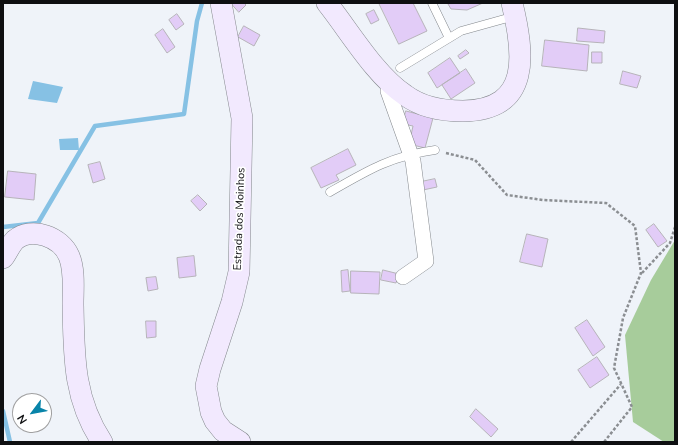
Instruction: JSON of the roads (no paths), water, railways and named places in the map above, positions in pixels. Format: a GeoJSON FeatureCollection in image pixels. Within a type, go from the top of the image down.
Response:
{"type":"FeatureCollection","features":[{"type":"Feature","properties":{"kind":"street","name":"Estrada dos Moinhos"},"geometry":{"type":"LineString","coordinates":[[221,3],[242,118],[239,272],[232,302],[210,369],[206,386],[210,412],[215,421],[224,431],[240,442]]}},
{"type":"Feature","properties":{"kind":"street"},"geometry":{"type":"LineString","coordinates":[[327,3],[394,75],[407,97],[423,105],[442,109],[473,111],[496,105],[511,91],[518,78],[520,65],[514,10]]}},
{"type":"Feature","properties":{"kind":"street"},"geometry":{"type":"LineString","coordinates":[[394,75],[388,91],[413,161],[426,261],[403,277]]}},
{"type":"Feature","properties":{"kind":"street"},"geometry":{"type":"LineString","coordinates":[[3,258],[15,240],[31,234],[41,234],[56,240],[68,255],[72,273],[77,378],[84,408],[102,442]]}},
{"type":"Feature","properties":{"kind":"lane"},"geometry":{"type":"LineString","coordinates":[[432,3],[449,38]]}},
{"type":"Feature","properties":{"kind":"lane"},"geometry":{"type":"LineString","coordinates":[[394,75],[461,31],[514,10]]}},
{"type":"Feature","properties":{"kind":"lane"},"geometry":{"type":"LineString","coordinates":[[330,192],[377,165],[411,153],[435,150]]}},
{"type":"Feature","properties":{"kind":"water"},"geometry":{"type":"Polygon","coordinates":[[[33,81],[63,87],[57,103],[28,99],[33,81]]]}},
{"type":"Feature","properties":{"kind":"water"},"geometry":{"type":"Polygon","coordinates":[[[78,138],[79,150],[60,150],[59,139],[78,138]]]}},
{"type":"Feature","properties":{"kind":"waterway"},"geometry":{"type":"LineString","coordinates":[[3,227],[38,223],[95,126],[184,114],[197,21],[202,3]]}},
{"type":"Feature","properties":{"kind":"waterway"},"geometry":{"type":"LineString","coordinates":[[3,411],[10,442]]}}]}
